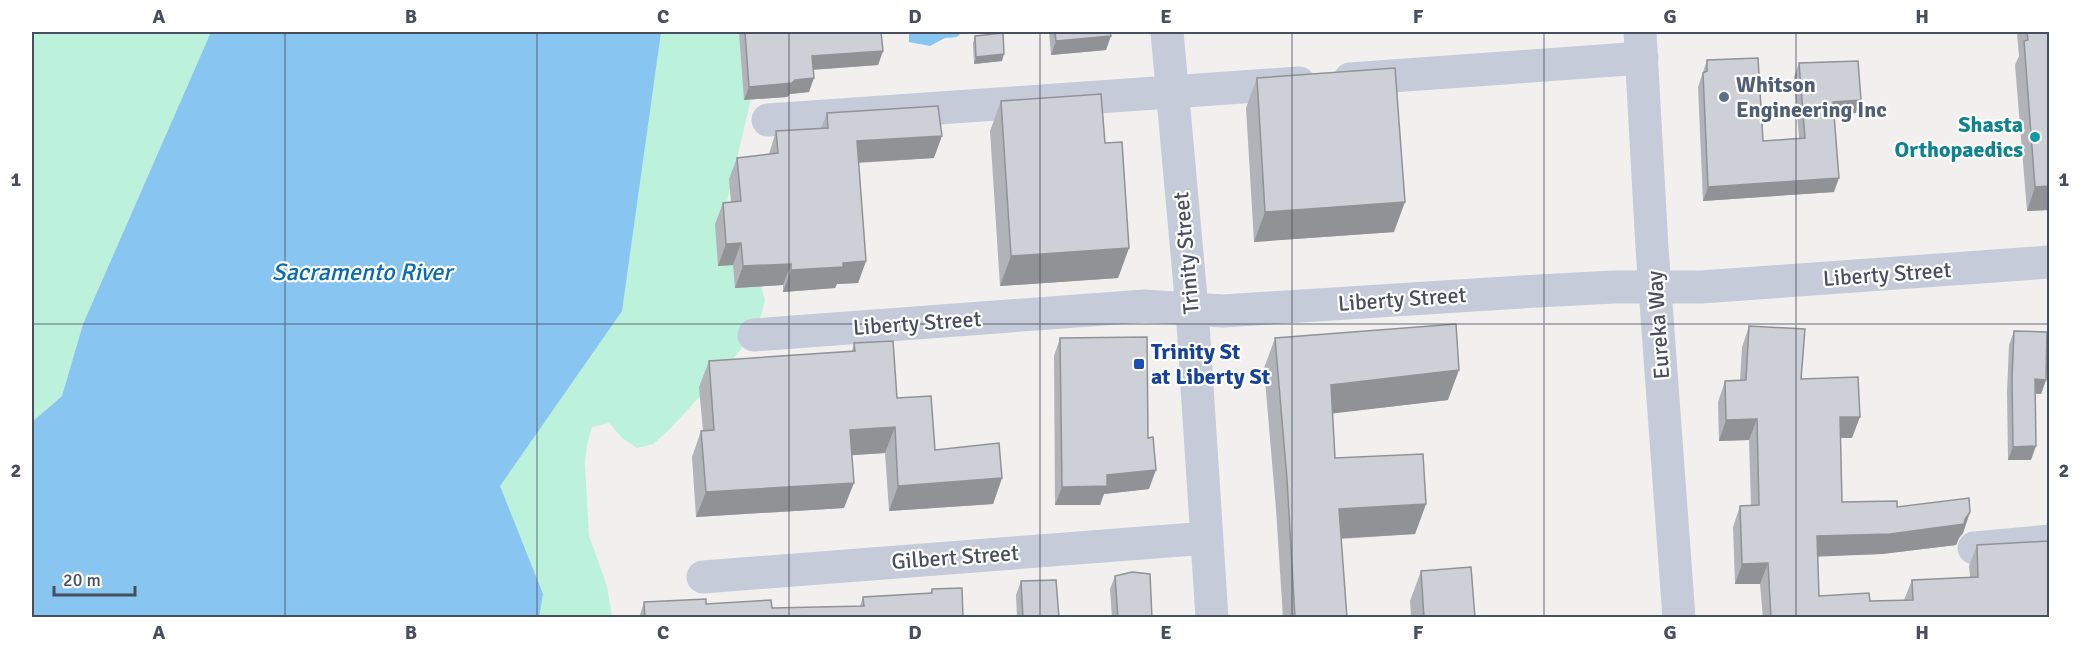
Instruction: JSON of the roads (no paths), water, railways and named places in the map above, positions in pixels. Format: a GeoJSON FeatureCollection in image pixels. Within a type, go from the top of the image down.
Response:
{"type":"FeatureCollection","features":[{"type":"Feature","properties":{"kind":"street","name":"Trinity Street"},"geometry":{"type":"LineString","coordinates":[[1167,32],[1192,309],[1212,618]]}},
{"type":"Feature","properties":{"kind":"street"},"geometry":{"type":"LineString","coordinates":[[768,120],[1172,92],[1641,45]]}},
{"type":"Feature","properties":{"kind":"street","name":"Eureka Way"},"geometry":{"type":"LineString","coordinates":[[1641,45],[1655,288],[1679,618]]}},
{"type":"Feature","properties":{"kind":"street","name":"Liberty Street"},"geometry":{"type":"LineString","coordinates":[[754,335],[1144,306],[1223,310],[1521,291],[1704,287],[2049,262]]}},
{"type":"Feature","properties":{"kind":"street","name":"Gilbert Street"},"geometry":{"type":"LineString","coordinates":[[702,577],[1208,538]]}},
{"type":"Feature","properties":{"kind":"street"},"geometry":{"type":"LineString","coordinates":[[1974,548],[2049,541]]}},
{"type":"Feature","properties":{"kind":"water","name":"Sacramento River"},"geometry":{"type":"Polygon","coordinates":[[[211,32],[661,32],[622,311],[500,486],[543,594],[539,617],[32,617],[32,422],[62,396],[83,324],[211,32]]]}},
{"type":"Feature","properties":{"kind":"water"},"geometry":{"type":"Polygon","coordinates":[[[909,32],[960,32],[960,34],[957,37],[945,38],[930,46],[909,42],[909,32]]]}},
{"type":"Feature","properties":{"kind":"place","name":"Whitson Engineering Inc"},"geometry":{"type":"Point","coordinates":[1724,97]}},
{"type":"Feature","properties":{"kind":"place","name":"Shasta Orthopaedics"},"geometry":{"type":"Point","coordinates":[2035,137]}},
{"type":"Feature","properties":{"kind":"place","name":"Trinity St at Liberty St"},"geometry":{"type":"Point","coordinates":[1139,364]}}]}
